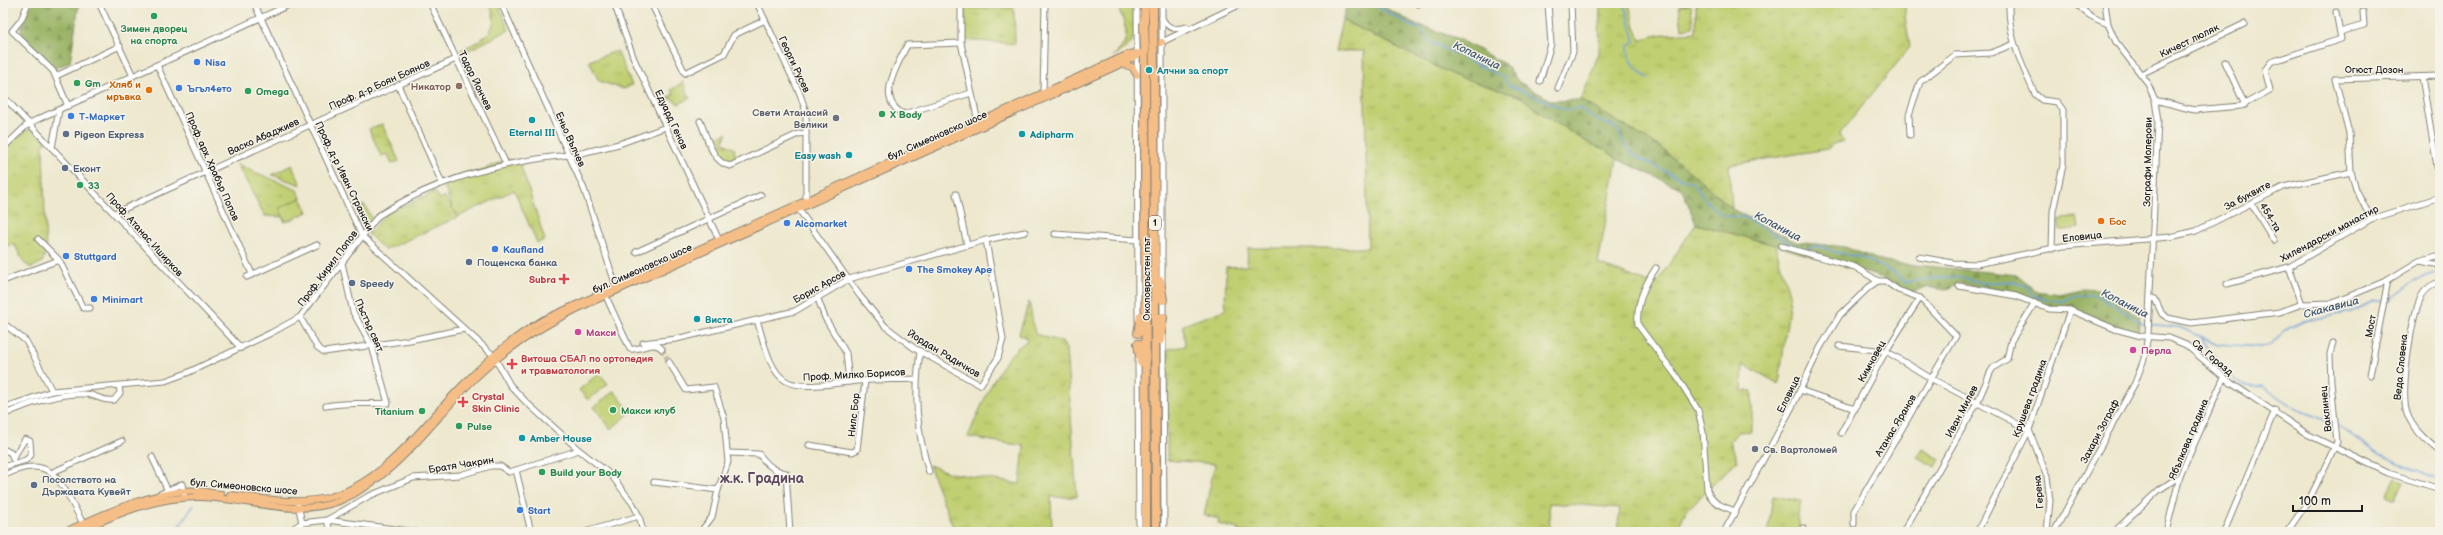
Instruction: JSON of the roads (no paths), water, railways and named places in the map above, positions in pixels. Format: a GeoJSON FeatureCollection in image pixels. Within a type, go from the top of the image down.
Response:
{"type":"FeatureCollection","features":[{"type":"Feature","properties":{"kind":"highway","name":"Околовръстен път"},"geometry":{"type":"LineString","coordinates":[[1145,3],[1141,75],[1145,298],[1146,532]]}},
{"type":"Feature","properties":{"kind":"highway","name":"Околовръстен път"},"geometry":{"type":"LineString","coordinates":[[1153,3],[1156,252],[1156,532]]}},
{"type":"Feature","properties":{"kind":"highway"},"geometry":{"type":"LineString","coordinates":[[1156,252],[1162,300]]}},
{"type":"Feature","properties":{"kind":"highway"},"geometry":{"type":"LineString","coordinates":[[1138,333],[1145,298]]}},
{"type":"Feature","properties":{"kind":"highway"},"geometry":{"type":"LineString","coordinates":[[1155,374],[1163,317]]}},
{"type":"Feature","properties":{"kind":"highway"},"geometry":{"type":"LineString","coordinates":[[1138,344],[1145,387]]}},
{"type":"Feature","properties":{"kind":"main road","name":"бул. Симеоновско шосе"},"geometry":{"type":"LineString","coordinates":[[604,293],[1121,64],[1137,53],[1162,42]]}},
{"type":"Feature","properties":{"kind":"main road","name":"бул. Симеоновско шосе"},"geometry":{"type":"LineString","coordinates":[[806,204],[978,122],[1129,54],[1137,53]]}},
{"type":"Feature","properties":{"kind":"main road"},"geometry":{"type":"LineString","coordinates":[[1121,64],[1132,67],[1141,75]]}},
{"type":"Feature","properties":{"kind":"main road","name":"бул. Симеоновско шосе"},"geometry":{"type":"LineString","coordinates":[[65,532],[77,531],[118,508],[153,497],[184,494],[219,498],[323,505],[339,500],[381,477],[494,357],[544,325],[616,286],[719,240],[797,208]]}},
{"type":"Feature","properties":{"kind":"main road","name":"бул. Симеоновско шосе"},"geometry":{"type":"LineString","coordinates":[[85,526],[135,507],[184,494]]}},
{"type":"Feature","properties":{"kind":"street"},"geometry":{"type":"LineString","coordinates":[[28,3],[16,27],[12,31],[56,76],[68,106]]}},
{"type":"Feature","properties":{"kind":"street"},"geometry":{"type":"LineString","coordinates":[[99,3],[133,76]]}},
{"type":"Feature","properties":{"kind":"street","name":"Проф. д-р Иван Странски"},"geometry":{"type":"LineString","coordinates":[[254,3],[362,236],[494,357],[510,385],[577,447],[611,475],[627,495],[639,516],[643,532]]}},
{"type":"Feature","properties":{"kind":"street"},"geometry":{"type":"LineString","coordinates":[[3,148],[29,124],[293,3]]}},
{"type":"Feature","properties":{"kind":"street","name":"Тодор Йончев"},"geometry":{"type":"LineString","coordinates":[[430,3],[506,164]]}},
{"type":"Feature","properties":{"kind":"street","name":"Еньо Вълчев"},"geometry":{"type":"LineString","coordinates":[[501,3],[584,189],[616,286]]}},
{"type":"Feature","properties":{"kind":"street","name":"Едуард Генов"},"geometry":{"type":"LineString","coordinates":[[614,3],[634,59],[719,240]]}},
{"type":"Feature","properties":{"kind":"street"},"geometry":{"type":"LineString","coordinates":[[651,3],[685,73],[724,54],[734,35],[765,20]]}},
{"type":"Feature","properties":{"kind":"street","name":"Георги Русев"},"geometry":{"type":"LineString","coordinates":[[757,3],[806,112],[806,204]]}},
{"type":"Feature","properties":{"kind":"street"},"geometry":{"type":"LineString","coordinates":[[961,3],[961,43],[978,122]]}},
{"type":"Feature","properties":{"kind":"street"},"geometry":{"type":"LineString","coordinates":[[1043,93],[1046,3]]}},
{"type":"Feature","properties":{"kind":"street"},"geometry":{"type":"LineString","coordinates":[[1137,3],[1137,53],[1141,75],[1138,240],[1139,532]]}},
{"type":"Feature","properties":{"kind":"street"},"geometry":{"type":"LineString","coordinates":[[1162,3],[1164,532]]}},
{"type":"Feature","properties":{"kind":"street","name":"бул. Симеоновско шосе"},"geometry":{"type":"LineString","coordinates":[[1162,42],[1243,3]]}},
{"type":"Feature","properties":{"kind":"street"},"geometry":{"type":"LineString","coordinates":[[1540,81],[1551,44],[1548,3]]}},
{"type":"Feature","properties":{"kind":"street"},"geometry":{"type":"LineString","coordinates":[[1558,88],[1573,52],[1571,3]]}},
{"type":"Feature","properties":{"kind":"street"},"geometry":{"type":"LineString","coordinates":[[2009,3],[2008,20],[2014,44],[2038,97],[2057,102],[2063,110],[2064,165],[2053,211],[2052,249]]}},
{"type":"Feature","properties":{"kind":"street"},"geometry":{"type":"LineString","coordinates":[[2077,3],[2081,9],[2108,24]]}},
{"type":"Feature","properties":{"kind":"street","name":"Зографи Молерови"},"geometry":{"type":"LineString","coordinates":[[2105,3],[2108,24],[2116,42],[2141,74],[2155,100],[2158,121],[2154,238],[2148,332]]}},
{"type":"Feature","properties":{"kind":"street"},"geometry":{"type":"LineString","coordinates":[[2155,100],[2194,110],[2245,105],[2270,90],[2265,70],[2274,59],[2341,39],[2336,12]]}},
{"type":"Feature","properties":{"kind":"street"},"geometry":{"type":"LineString","coordinates":[[2340,32],[2364,25],[2363,12]]}},
{"type":"Feature","properties":{"kind":"street"},"geometry":{"type":"LineString","coordinates":[[1162,18],[1165,24],[1175,29],[1202,23]]}},
{"type":"Feature","properties":{"kind":"street","name":"Кичест люляк"},"geometry":{"type":"LineString","coordinates":[[2141,74],[2244,24]]}},
{"type":"Feature","properties":{"kind":"street"},"geometry":{"type":"LineString","coordinates":[[961,43],[907,45],[889,88],[891,100],[900,112],[910,113],[971,93]]}},
{"type":"Feature","properties":{"kind":"street"},"geometry":{"type":"LineString","coordinates":[[1910,135],[1909,115],[1917,86],[1920,82],[1955,55],[1991,53],[2014,44]]}},
{"type":"Feature","properties":{"kind":"street"},"geometry":{"type":"LineString","coordinates":[[56,76],[120,46]]}},
{"type":"Feature","properties":{"kind":"street","name":"Проф. д-р Боян Боянов"},"geometry":{"type":"LineString","coordinates":[[310,125],[456,60]]}},
{"type":"Feature","properties":{"kind":"street"},"geometry":{"type":"LineString","coordinates":[[2225,62],[2245,105]]}},
{"type":"Feature","properties":{"kind":"street","name":"Проф. арх. Храбър Попов"},"geometry":{"type":"LineString","coordinates":[[157,65],[250,275],[317,245]]}},
{"type":"Feature","properties":{"kind":"street","name":"Огюст Дозон"},"geometry":{"type":"LineString","coordinates":[[2370,219],[2356,189],[2351,172],[2350,133],[2335,79],[2440,76]]}},
{"type":"Feature","properties":{"kind":"street"},"geometry":{"type":"LineString","coordinates":[[2422,77],[2440,184]]}},
{"type":"Feature","properties":{"kind":"street"},"geometry":{"type":"LineString","coordinates":[[398,85],[442,183]]}},
{"type":"Feature","properties":{"kind":"street","name":"Проф. Атанас Иширков"},"geometry":{"type":"LineString","coordinates":[[3,96],[241,348]]}},
{"type":"Feature","properties":{"kind":"street"},"geometry":{"type":"LineString","coordinates":[[52,148],[59,110]]}},
{"type":"Feature","properties":{"kind":"street"},"geometry":{"type":"LineString","coordinates":[[700,121],[719,162],[730,166],[798,134],[806,133]]}},
{"type":"Feature","properties":{"kind":"street","name":"Васко Абаджиев"},"geometry":{"type":"LineString","coordinates":[[115,213],[310,125]]}},
{"type":"Feature","properties":{"kind":"street","name":"Проф. Кирил Попов"},"geometry":{"type":"LineString","coordinates":[[3,408],[52,391],[165,381],[241,348],[300,317],[378,216],[442,183],[506,164],[569,155],[619,144],[666,127]]}},
{"type":"Feature","properties":{"kind":"street","name":"За буквите"},"geometry":{"type":"LineString","coordinates":[[2154,238],[2196,231],[2283,187],[2351,172]]}},
{"type":"Feature","properties":{"kind":"street"},"geometry":{"type":"LineString","coordinates":[[956,194],[967,245]]}},
{"type":"Feature","properties":{"kind":"street"},"geometry":{"type":"LineString","coordinates":[[636,252],[761,195]]}},
{"type":"Feature","properties":{"kind":"street","name":"Хилендарски манастир"},"geometry":{"type":"LineString","coordinates":[[2227,284],[2289,267],[2370,219],[2440,197]]}},
{"type":"Feature","properties":{"kind":"street","name":"454-та"},"geometry":{"type":"LineString","coordinates":[[2251,203],[2274,241]]}},
{"type":"Feature","properties":{"kind":"street","name":"Йордан Радичков"},"geometry":{"type":"LineString","coordinates":[[797,208],[849,279],[886,326],[920,351],[980,385],[998,358],[1003,338],[986,240]]}},
{"type":"Feature","properties":{"kind":"street","name":"Борис Арсов"},"geometry":{"type":"LineString","coordinates":[[643,343],[673,339],[785,313],[804,307],[849,279],[967,245],[1025,232]]}},
{"type":"Feature","properties":{"kind":"street"},"geometry":{"type":"LineString","coordinates":[[1055,234],[1138,240]]}},
{"type":"Feature","properties":{"kind":"street","name":"Еловица"},"geometry":{"type":"LineString","coordinates":[[1919,257],[1953,263],[1977,264],[2052,249],[2154,238]]}},
{"type":"Feature","properties":{"kind":"street"},"geometry":{"type":"LineString","coordinates":[[38,239],[59,260],[83,308],[90,308]]}},
{"type":"Feature","properties":{"kind":"street"},"geometry":{"type":"LineString","coordinates":[[1781,246],[1855,267],[1878,281],[1885,281],[1898,290],[1920,298]]}},
{"type":"Feature","properties":{"kind":"street"},"geometry":{"type":"LineString","coordinates":[[2151,298],[2155,299],[2162,314],[2168,318],[2191,323],[2280,312],[2302,304],[2333,303],[2388,280],[2419,261],[2440,255]]}},
{"type":"Feature","properties":{"kind":"street"},"geometry":{"type":"LineString","coordinates":[[3,280],[59,260]]}},
{"type":"Feature","properties":{"kind":"street"},"geometry":{"type":"LineString","coordinates":[[2419,261],[2440,265]]}},
{"type":"Feature","properties":{"kind":"street","name":"Пъстър свят"},"geometry":{"type":"LineString","coordinates":[[326,406],[344,402],[356,402],[367,405],[388,403],[372,346],[353,312],[342,263]]}},
{"type":"Feature","properties":{"kind":"street"},"geometry":{"type":"LineString","coordinates":[[2289,267],[2302,304]]}},
{"type":"Feature","properties":{"kind":"street"},"geometry":{"type":"LineString","coordinates":[[1656,268],[1649,276],[1643,290],[1637,318],[1638,325],[1675,373],[1698,410],[1703,432],[1707,490],[1710,499],[1717,504],[1735,511]]}},
{"type":"Feature","properties":{"kind":"street","name":"Мост"},"geometry":{"type":"LineString","coordinates":[[2370,375],[2388,280]]}},
{"type":"Feature","properties":{"kind":"street","name":"Еловица"},"geometry":{"type":"LineString","coordinates":[[1724,532],[1771,448],[1820,348],[1840,315],[1878,281]]}},
{"type":"Feature","properties":{"kind":"street","name":"Веда Словена"},"geometry":{"type":"LineString","coordinates":[[2440,282],[2430,286],[2419,301],[2411,340],[2404,400],[2407,414],[2412,424],[2426,440],[2440,452]]}},
{"type":"Feature","properties":{"kind":"street","name":"Св. Горазд"},"geometry":{"type":"LineString","coordinates":[[1959,286],[2016,296],[2049,310],[2070,310],[2115,328],[2141,336],[2148,332],[2186,345],[2224,377],[2275,410],[2307,434],[2388,473],[2440,489]]}},
{"type":"Feature","properties":{"kind":"street"},"geometry":{"type":"LineString","coordinates":[[604,293],[630,349],[652,345],[659,346],[662,349]]}},
{"type":"Feature","properties":{"kind":"street"},"geometry":{"type":"LineString","coordinates":[[818,298],[825,318],[846,353],[849,382]]}},
{"type":"Feature","properties":{"kind":"street","name":"Атанас Яранов"},"geometry":{"type":"LineString","coordinates":[[1854,524],[1854,511],[1956,336],[1920,298]]}},
{"type":"Feature","properties":{"kind":"street","name":"Кимчовец"},"geometry":{"type":"LineString","coordinates":[[1841,433],[1886,351],[1920,298]]}},
{"type":"Feature","properties":{"kind":"street","name":"Иван Милев"},"geometry":{"type":"LineString","coordinates":[[1903,532],[1977,403],[1994,367],[2007,359],[2011,340],[2035,303]]}},
{"type":"Feature","properties":{"kind":"street","name":"Крушева градина"},"geometry":{"type":"LineString","coordinates":[[1977,532],[2029,430],[2070,310]]}},
{"type":"Feature","properties":{"kind":"street"},"geometry":{"type":"LineString","coordinates":[[300,317],[320,350],[328,352],[372,346],[464,329]]}},
{"type":"Feature","properties":{"kind":"street"},"geometry":{"type":"LineString","coordinates":[[3,323],[26,341],[52,391]]}},
{"type":"Feature","properties":{"kind":"street","name":"Проф. Милко Борисов"},"geometry":{"type":"LineString","coordinates":[[758,323],[765,349],[774,369],[782,378],[797,386],[821,386],[849,382],[916,379]]}},
{"type":"Feature","properties":{"kind":"street","name":"Захари Зограф"},"geometry":{"type":"LineString","coordinates":[[2054,532],[2135,383],[2144,358],[2148,332]]}},
{"type":"Feature","properties":{"kind":"street","name":"Ваклинец"},"geometry":{"type":"LineString","coordinates":[[2287,532],[2309,500],[2334,446],[2336,430],[2331,382],[2330,354],[2332,343]]}},
{"type":"Feature","properties":{"kind":"street"},"geometry":{"type":"LineString","coordinates":[[1839,346],[1886,351],[1932,379],[2029,430]]}},
{"type":"Feature","properties":{"kind":"street"},"geometry":{"type":"LineString","coordinates":[[920,351],[916,379],[918,433],[929,472]]}},
{"type":"Feature","properties":{"kind":"street"},"geometry":{"type":"LineString","coordinates":[[669,362],[688,391],[714,387],[722,412],[728,453],[726,466],[718,490],[712,517],[702,530]]}},
{"type":"Feature","properties":{"kind":"street","name":"Ябълкова градина"},"geometry":{"type":"LineString","coordinates":[[2166,532],[2180,476],[2224,377]]}},
{"type":"Feature","properties":{"kind":"street","name":"Нилс Бор"},"geometry":{"type":"LineString","coordinates":[[809,445],[852,452],[857,450],[865,381]]}},
{"type":"Feature","properties":{"kind":"street"},"geometry":{"type":"LineString","coordinates":[[3,415],[18,408],[65,395],[88,394],[106,400],[114,400],[120,393],[120,386]]}},
{"type":"Feature","properties":{"kind":"street"},"geometry":{"type":"LineString","coordinates":[[1800,390],[1855,409]]}},
{"type":"Feature","properties":{"kind":"street"},"geometry":{"type":"LineString","coordinates":[[2224,532],[2275,410]]}},
{"type":"Feature","properties":{"kind":"street","name":"Герена"},"geometry":{"type":"LineString","coordinates":[[2029,430],[2047,476],[2050,501],[2047,532]]}},
{"type":"Feature","properties":{"kind":"street"},"geometry":{"type":"LineString","coordinates":[[3,468],[9,464],[26,460],[31,454],[30,440],[27,439],[22,441],[9,464]]}},
{"type":"Feature","properties":{"kind":"street"},"geometry":{"type":"LineString","coordinates":[[53,472],[122,441]]}},
{"type":"Feature","properties":{"kind":"street"},"geometry":{"type":"LineString","coordinates":[[531,532],[516,470],[577,447]]}},
{"type":"Feature","properties":{"kind":"street"},"geometry":{"type":"LineString","coordinates":[[3,450],[11,453],[13,458]]}},
{"type":"Feature","properties":{"kind":"street"},"geometry":{"type":"LineString","coordinates":[[728,453],[759,454],[768,465],[775,470],[786,473],[790,532]]}},
{"type":"Feature","properties":{"kind":"street"},"geometry":{"type":"LineString","coordinates":[[152,457],[167,489]]}},
{"type":"Feature","properties":{"kind":"street"},"geometry":{"type":"LineString","coordinates":[[3,476],[32,466],[44,467],[53,472],[85,526]]}},
{"type":"Feature","properties":{"kind":"street","name":"Братя Чакрин"},"geometry":{"type":"LineString","coordinates":[[327,520],[369,496],[413,478],[460,475],[491,466],[500,466],[509,472],[516,470]]}},
{"type":"Feature","properties":{"kind":"street"},"geometry":{"type":"LineString","coordinates":[[2116,532],[2118,528],[2159,490],[2180,476]]}},
{"type":"Feature","properties":{"kind":"street"},"geometry":{"type":"LineString","coordinates":[[654,482],[718,490]]}},
{"type":"Feature","properties":{"kind":"street","name":"бул. Симеоновско шосе"},"geometry":{"type":"LineString","coordinates":[[153,497],[167,489],[182,484],[184,494]]}},
{"type":"Feature","properties":{"kind":"street"},"geometry":{"type":"LineString","coordinates":[[298,504],[302,523]]}},
{"type":"Feature","properties":{"kind":"street"},"geometry":{"type":"LineString","coordinates":[[585,532],[639,516]]}},
{"type":"Feature","properties":{"kind":"street"},"geometry":{"type":"LineString","coordinates":[[327,520],[330,532]]}},
{"type":"Feature","properties":{"kind":"street"},"geometry":{"type":"LineString","coordinates":[[287,532],[302,523],[327,520],[417,532]]}},
{"type":"Feature","properties":{"kind":"waterway","name":"Копаница"},"geometry":{"type":"LineString","coordinates":[[1371,3],[1415,28],[1421,27],[1429,41],[1503,77],[1509,85],[1566,110],[1580,108],[1594,119],[1613,126],[1619,132],[1625,146],[1638,158],[1680,178],[1692,182],[1708,203],[1723,216],[1744,217],[1795,246],[1804,249],[1818,246],[1838,253],[1864,258],[1896,274],[1905,282],[1946,277],[1964,278],[1983,283],[2015,281],[2025,286],[2032,295],[2047,300],[2063,301],[2076,295],[2098,296],[2144,324],[2179,327],[2218,344],[2261,347],[2268,345],[2289,328],[2304,321],[2350,312],[2375,301],[2390,301],[2412,282],[2440,271]]}},
{"type":"Feature","properties":{"kind":"waterway"},"geometry":{"type":"LineString","coordinates":[[1624,3],[1635,41],[1628,46],[1631,61],[1637,69],[1649,79]]}},
{"type":"Feature","properties":{"kind":"waterway"},"geometry":{"type":"LineString","coordinates":[[2201,336],[2211,353],[2226,371],[2244,384],[2253,387],[2262,386],[2296,409],[2333,423]]}},
{"type":"Feature","properties":{"kind":"waterway"},"geometry":{"type":"LineString","coordinates":[[2337,425],[2380,455],[2440,481]]}},
{"type":"Feature","properties":{"kind":"waterway"},"geometry":{"type":"LineString","coordinates":[[175,532],[194,505]]}},
{"type":"Feature","properties":{"kind":"tunnel"},"geometry":{"type":"LineString","coordinates":[[662,349],[669,362]]}},
{"type":"Feature","properties":{"kind":"place","name":"Зимен дворец на спорта"},"geometry":{"type":"Point","coordinates":[154,16]}},
{"type":"Feature","properties":{"kind":"place","name":"Nisa"},"geometry":{"type":"Point","coordinates":[197,62]}},
{"type":"Feature","properties":{"kind":"place","name":"Алчни за спорт"},"geometry":{"type":"Point","coordinates":[1149,70]}},
{"type":"Feature","properties":{"kind":"place","name":"Gm"},"geometry":{"type":"Point","coordinates":[77,83]}},
{"type":"Feature","properties":{"kind":"place","name":"Никатор"},"geometry":{"type":"Point","coordinates":[459,86]}},
{"type":"Feature","properties":{"kind":"place","name":"Ъгъл4ето"},"geometry":{"type":"Point","coordinates":[179,88]}},
{"type":"Feature","properties":{"kind":"place","name":"Хляб и мръвка"},"geometry":{"type":"Point","coordinates":[149,90]}},
{"type":"Feature","properties":{"kind":"place","name":"Omega"},"geometry":{"type":"Point","coordinates":[248,91]}},
{"type":"Feature","properties":{"kind":"place","name":"X Body"},"geometry":{"type":"Point","coordinates":[882,114]}},
{"type":"Feature","properties":{"kind":"place","name":"Т-Маркет"},"geometry":{"type":"Point","coordinates":[71,116]}},
{"type":"Feature","properties":{"kind":"place","name":"Свети Атанасий Велики"},"geometry":{"type":"Point","coordinates":[836,118]}},
{"type":"Feature","properties":{"kind":"place","name":"Eternal III"},"geometry":{"type":"Point","coordinates":[532,120]}},
{"type":"Feature","properties":{"kind":"place","name":"Pigeon Express"},"geometry":{"type":"Point","coordinates":[66,134]}},
{"type":"Feature","properties":{"kind":"place","name":"Adipharm"},"geometry":{"type":"Point","coordinates":[1022,134]}},
{"type":"Feature","properties":{"kind":"place","name":"Easy wash"},"geometry":{"type":"Point","coordinates":[849,155]}},
{"type":"Feature","properties":{"kind":"place","name":"Еконт"},"geometry":{"type":"Point","coordinates":[65,168]}},
{"type":"Feature","properties":{"kind":"place","name":"33"},"geometry":{"type":"Point","coordinates":[80,185]}},
{"type":"Feature","properties":{"kind":"place","name":"Бос"},"geometry":{"type":"Point","coordinates":[2101,221]}},
{"type":"Feature","properties":{"kind":"place","name":"Alcomarket"},"geometry":{"type":"Point","coordinates":[787,223]}},
{"type":"Feature","properties":{"kind":"place","name":"Kaufland"},"geometry":{"type":"Point","coordinates":[495,249]}},
{"type":"Feature","properties":{"kind":"place","name":"Stuttgard"},"geometry":{"type":"Point","coordinates":[66,256]}},
{"type":"Feature","properties":{"kind":"place","name":"Пощенска банка"},"geometry":{"type":"Point","coordinates":[469,262]}},
{"type":"Feature","properties":{"kind":"place","name":"The Smokey Ape"},"geometry":{"type":"Point","coordinates":[909,269]}},
{"type":"Feature","properties":{"kind":"place","name":"Subra"},"geometry":{"type":"Point","coordinates":[564,279]}},
{"type":"Feature","properties":{"kind":"place","name":"Speedy"},"geometry":{"type":"Point","coordinates":[352,283]}},
{"type":"Feature","properties":{"kind":"place","name":"Minimart"},"geometry":{"type":"Point","coordinates":[94,299]}},
{"type":"Feature","properties":{"kind":"place","name":"Виста"},"geometry":{"type":"Point","coordinates":[697,319]}},
{"type":"Feature","properties":{"kind":"place","name":"Макси"},"geometry":{"type":"Point","coordinates":[578,332]}},
{"type":"Feature","properties":{"kind":"place","name":"Перла"},"geometry":{"type":"Point","coordinates":[2133,350]}},
{"type":"Feature","properties":{"kind":"place","name":"Витоша СБАЛ по ортопедия и травматология"},"geometry":{"type":"Point","coordinates":[512,364]}},
{"type":"Feature","properties":{"kind":"place","name":"Crystal Skin Clinic"},"geometry":{"type":"Point","coordinates":[463,402]}},
{"type":"Feature","properties":{"kind":"place","name":"Макси клуб"},"geometry":{"type":"Point","coordinates":[613,410]}},
{"type":"Feature","properties":{"kind":"place","name":"Titanium"},"geometry":{"type":"Point","coordinates":[422,411]}},
{"type":"Feature","properties":{"kind":"place","name":"Pulse"},"geometry":{"type":"Point","coordinates":[459,426]}},
{"type":"Feature","properties":{"kind":"place","name":"Amber House"},"geometry":{"type":"Point","coordinates":[522,438]}},
{"type":"Feature","properties":{"kind":"place","name":"Св. Вартоломей"},"geometry":{"type":"Point","coordinates":[1755,449]}},
{"type":"Feature","properties":{"kind":"place","name":"Build your Body"},"geometry":{"type":"Point","coordinates":[542,472]}},
{"type":"Feature","properties":{"kind":"place","name":"Посолството на Държавата Кувейт"},"geometry":{"type":"Point","coordinates":[34,485]}},
{"type":"Feature","properties":{"kind":"place","name":"Start"},"geometry":{"type":"Point","coordinates":[520,510]}},
{"type":"Feature","properties":{"kind":"district","name":"ж.к. Градина"},"geometry":{"type":"Point","coordinates":[762,478]}},
{"type":"Feature","properties":{"kind":"water label","name":"Скакавица"},"geometry":{"type":"Point","coordinates":[2331,307]}}]}
